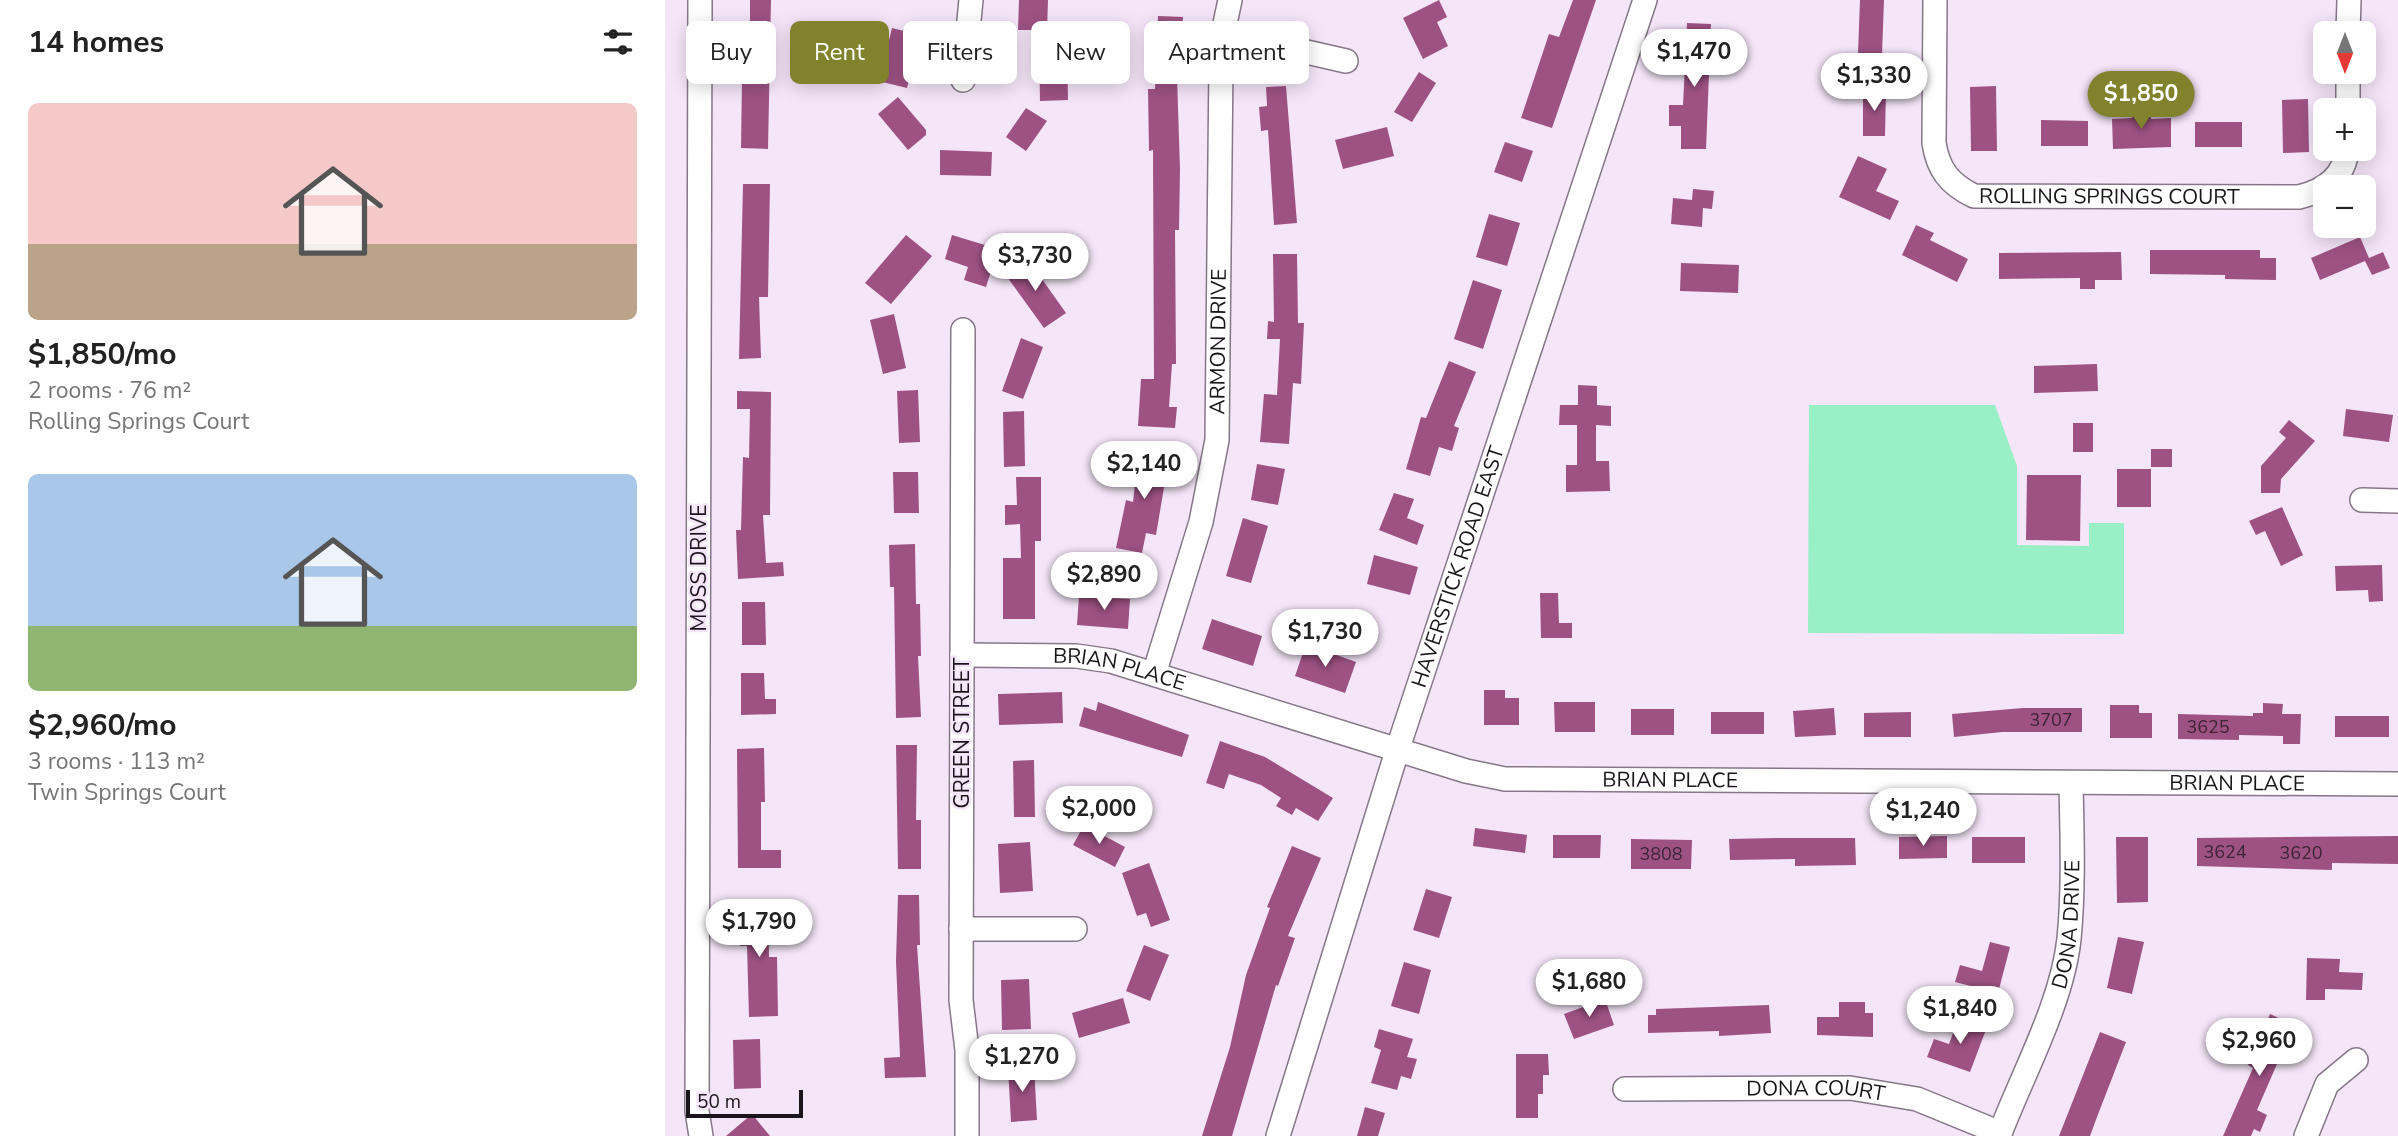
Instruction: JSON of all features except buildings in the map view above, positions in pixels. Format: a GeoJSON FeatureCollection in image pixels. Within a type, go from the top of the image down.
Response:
{"type":"FeatureCollection","features":[{"type":"Feature","properties":{"kind":"street","name":"MOSS DRIVE"},"geometry":{"type":"LineString","coordinates":[[700,0],[697,1111],[701,1136]]}},
{"type":"Feature","properties":{"kind":"street"},"geometry":{"type":"LineString","coordinates":[[969,21],[971,0]]}},
{"type":"Feature","properties":{"kind":"street","name":"ARMON DRIVE"},"geometry":{"type":"LineString","coordinates":[[1226,21],[1230,0]]}},
{"type":"Feature","properties":{"kind":"street","name":"HAVERSTICK ROAD EAST"},"geometry":{"type":"LineString","coordinates":[[1278,1136],[1398,748],[1645,0]]}},
{"type":"Feature","properties":{"kind":"street","name":"ROLLING SPRINGS COURT"},"geometry":{"type":"LineString","coordinates":[[1935,0],[1934,142],[1937,160],[1943,174],[1959,189],[1974,196],[2299,197],[2325,187],[2341,172],[2344,161]]}},
{"type":"Feature","properties":{"kind":"street"},"geometry":{"type":"LineString","coordinates":[[2348,21],[2349,0]]}},
{"type":"Feature","properties":{"kind":"street"},"geometry":{"type":"LineString","coordinates":[[1309,53],[1346,61]]}},
{"type":"Feature","properties":{"kind":"street","name":"ARMON DRIVE"},"geometry":{"type":"LineString","coordinates":[[1154,674],[1201,522],[1217,440],[1222,84]]}},
{"type":"Feature","properties":{"kind":"street","name":"GREEN STREET"},"geometry":{"type":"LineString","coordinates":[[963,330],[961,929],[967,1136]]}},
{"type":"Feature","properties":{"kind":"street"},"geometry":{"type":"LineString","coordinates":[[2363,500],[2398,500]]}},
{"type":"Feature","properties":{"kind":"street","name":"BRIAN PLACE"},"geometry":{"type":"LineString","coordinates":[[962,655],[1076,656],[1111,661],[1466,771],[1505,779],[2398,784]]}},
{"type":"Feature","properties":{"kind":"street","name":"DONA DRIVE"},"geometry":{"type":"LineString","coordinates":[[1999,1134],[2053,1001],[2067,949],[2071,783]]}},
{"type":"Feature","properties":{"kind":"street"},"geometry":{"type":"LineString","coordinates":[[961,929],[1075,929]]}},
{"type":"Feature","properties":{"kind":"street"},"geometry":{"type":"LineString","coordinates":[[2306,1136],[2327,1084],[2356,1060]]}},
{"type":"Feature","properties":{"kind":"street","name":"DONA COURT"},"geometry":{"type":"LineString","coordinates":[[1625,1089],[1850,1088],[1917,1100],[1999,1134]]}},
{"type":"Feature","properties":{"kind":"green space"},"geometry":{"type":"Polygon","coordinates":[[[1809,405],[1995,405],[2017,466],[2017,545],[2089,546],[2089,523],[2124,523],[2124,634],[1808,633],[1809,405]]]}}]}
